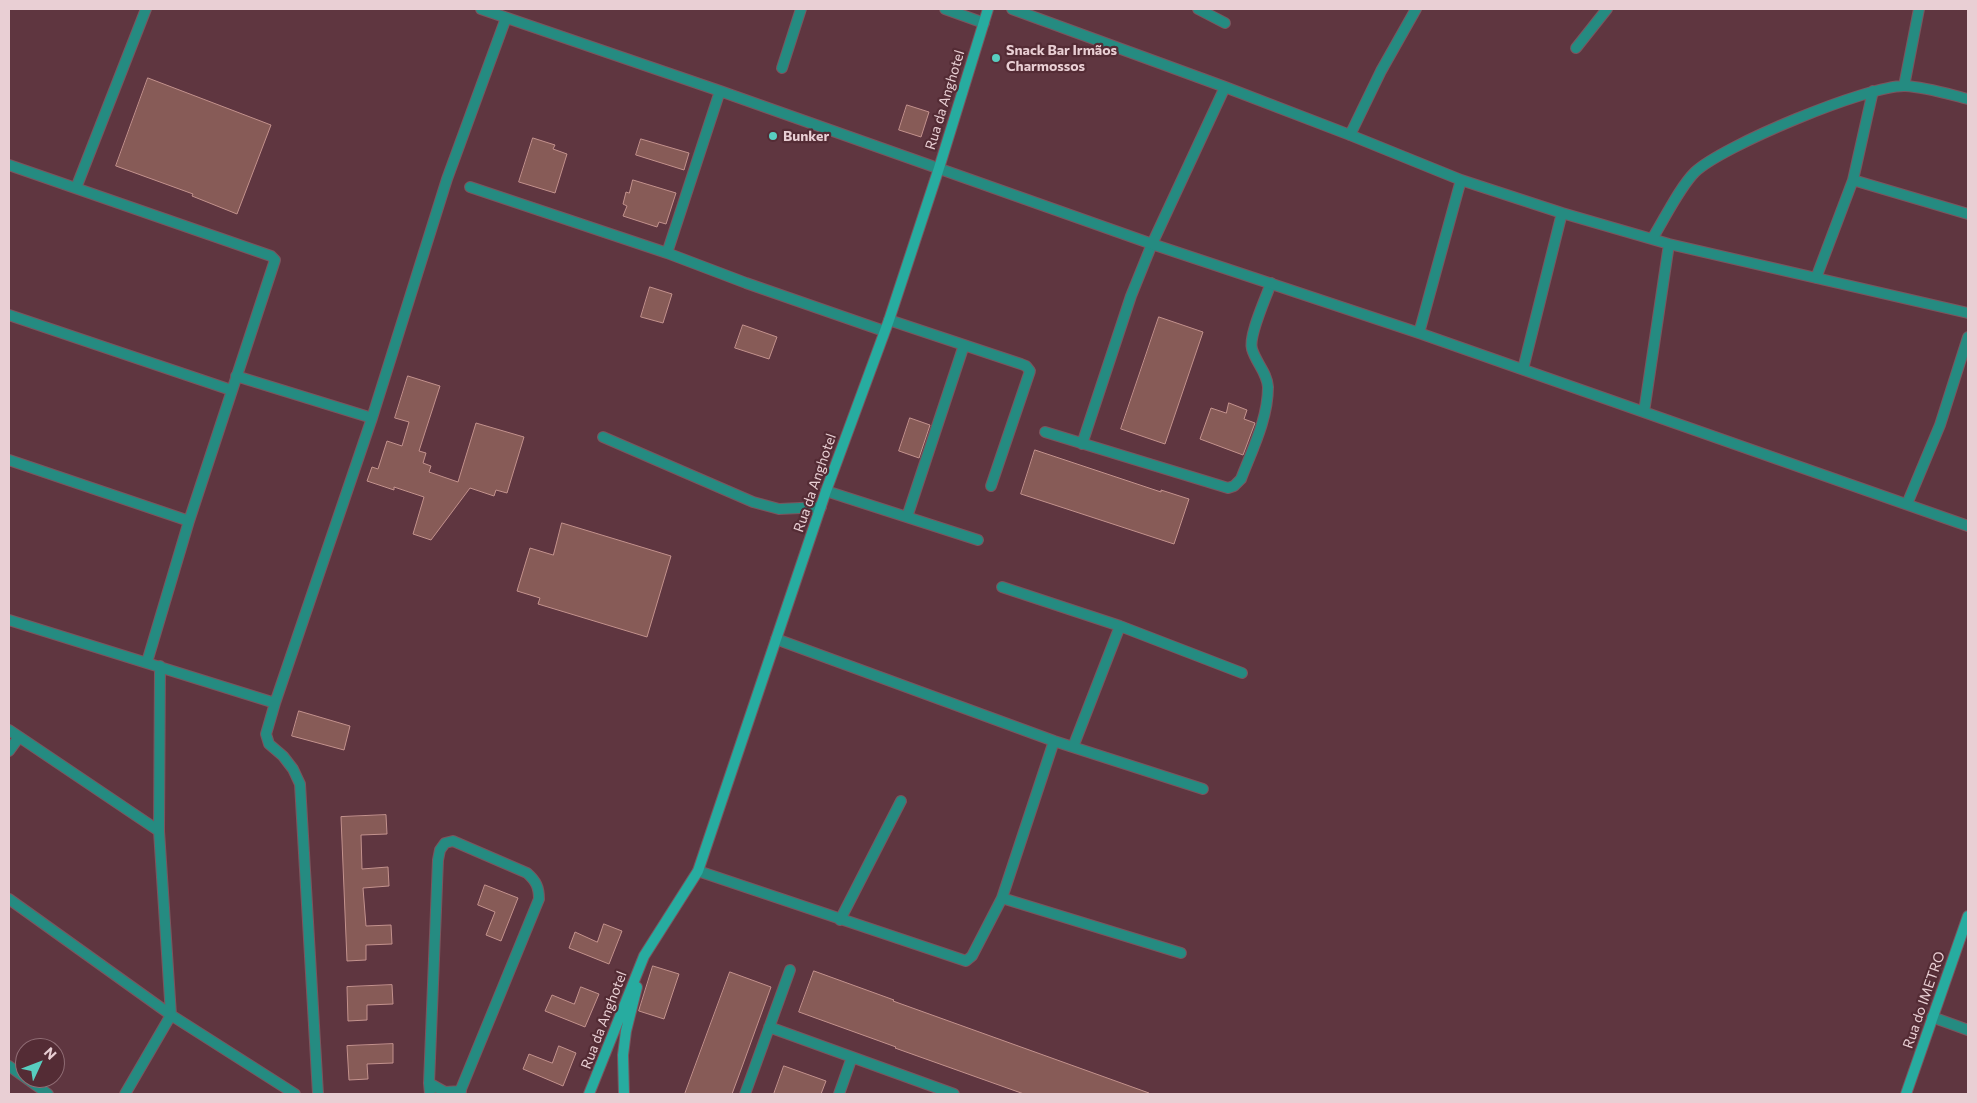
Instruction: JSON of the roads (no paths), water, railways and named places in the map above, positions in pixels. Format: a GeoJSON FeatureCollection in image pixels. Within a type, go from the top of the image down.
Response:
{"type":"FeatureCollection","features":[{"type":"Feature","properties":{"kind":"main road","name":"Rua da Anghotel"},"geometry":{"type":"LineString","coordinates":[[590,1094],[644,956],[698,871],[826,492],[889,320],[939,168],[988,9]]}},
{"type":"Feature","properties":{"kind":"main road","name":"Rua do IMETRO"},"geometry":{"type":"LineString","coordinates":[[1906,1094],[1968,916]]}},
{"type":"Feature","properties":{"kind":"main road","name":"Rua da Anghotel"},"geometry":{"type":"LineString","coordinates":[[624,1094],[623,1055],[626,1031],[644,956]]}},
{"type":"Feature","properties":{"kind":"street"},"geometry":{"type":"LineString","coordinates":[[76,188],[146,9]]}},
{"type":"Feature","properties":{"kind":"street"},"geometry":{"type":"LineString","coordinates":[[481,9],[720,91],[1152,244],[1523,369],[1968,526]]}},
{"type":"Feature","properties":{"kind":"street"},"geometry":{"type":"LineString","coordinates":[[782,68],[801,9]]}},
{"type":"Feature","properties":{"kind":"street"},"geometry":{"type":"LineString","coordinates":[[945,9],[984,23]]}},
{"type":"Feature","properties":{"kind":"street"},"geometry":{"type":"LineString","coordinates":[[1012,9],[1350,134],[1461,180],[1562,213],[1652,240],[1968,313]]}},
{"type":"Feature","properties":{"kind":"street"},"geometry":{"type":"LineString","coordinates":[[1198,9],[1225,23]]}},
{"type":"Feature","properties":{"kind":"street"},"geometry":{"type":"LineString","coordinates":[[1350,134],[1416,9]]}},
{"type":"Feature","properties":{"kind":"street"},"geometry":{"type":"LineString","coordinates":[[1576,48],[1607,9]]}},
{"type":"Feature","properties":{"kind":"street"},"geometry":{"type":"LineString","coordinates":[[1904,86],[1919,9]]}},
{"type":"Feature","properties":{"kind":"street"},"geometry":{"type":"LineString","coordinates":[[318,1094],[300,784],[293,769],[283,756],[269,744],[266,734],[372,418],[447,179],[506,18]]}},
{"type":"Feature","properties":{"kind":"street"},"geometry":{"type":"LineString","coordinates":[[1652,240],[1694,173],[1709,161],[1767,132],[1873,91],[1904,86],[1942,92],[1968,100]]}},
{"type":"Feature","properties":{"kind":"street"},"geometry":{"type":"LineString","coordinates":[[1082,444],[1131,296],[1152,244],[1226,87]]}},
{"type":"Feature","properties":{"kind":"street"},"geometry":{"type":"LineString","coordinates":[[667,252],[720,91]]}},
{"type":"Feature","properties":{"kind":"street"},"geometry":{"type":"LineString","coordinates":[[1816,278],[1853,180],[1873,91]]}},
{"type":"Feature","properties":{"kind":"street"},"geometry":{"type":"LineString","coordinates":[[9,166],[274,258],[275,262],[189,521],[147,662]]}},
{"type":"Feature","properties":{"kind":"street"},"geometry":{"type":"LineString","coordinates":[[1419,333],[1461,180]]}},
{"type":"Feature","properties":{"kind":"street"},"geometry":{"type":"LineString","coordinates":[[1853,180],[1968,214]]}},
{"type":"Feature","properties":{"kind":"street"},"geometry":{"type":"LineString","coordinates":[[470,187],[667,252],[746,283],[884,331]]}},
{"type":"Feature","properties":{"kind":"street"},"geometry":{"type":"LineString","coordinates":[[1523,369],[1562,213]]}},
{"type":"Feature","properties":{"kind":"street"},"geometry":{"type":"LineString","coordinates":[[1644,412],[1669,244]]}},
{"type":"Feature","properties":{"kind":"street"},"geometry":{"type":"LineString","coordinates":[[1045,432],[1228,488],[1234,486],[1241,479],[1262,422],[1268,389],[1267,378],[1254,354],[1251,340],[1271,284]]}},
{"type":"Feature","properties":{"kind":"street"},"geometry":{"type":"LineString","coordinates":[[9,315],[231,390]]}},
{"type":"Feature","properties":{"kind":"street"},"geometry":{"type":"LineString","coordinates":[[889,320],[1021,364],[1030,371],[991,486]]}},
{"type":"Feature","properties":{"kind":"street"},"geometry":{"type":"LineString","coordinates":[[1907,504],[1940,425],[1968,337]]}},
{"type":"Feature","properties":{"kind":"street"},"geometry":{"type":"LineString","coordinates":[[907,517],[964,345]]}},
{"type":"Feature","properties":{"kind":"street"},"geometry":{"type":"LineString","coordinates":[[236,376],[372,418]]}},
{"type":"Feature","properties":{"kind":"street"},"geometry":{"type":"LineString","coordinates":[[603,437],[752,502],[779,508],[821,507]]}},
{"type":"Feature","properties":{"kind":"street"},"geometry":{"type":"LineString","coordinates":[[9,460],[189,521]]}},
{"type":"Feature","properties":{"kind":"street"},"geometry":{"type":"LineString","coordinates":[[826,492],[978,540]]}},
{"type":"Feature","properties":{"kind":"street"},"geometry":{"type":"LineString","coordinates":[[1002,588],[1120,626],[1242,673]]}},
{"type":"Feature","properties":{"kind":"street"},"geometry":{"type":"LineString","coordinates":[[9,620],[275,703]]}},
{"type":"Feature","properties":{"kind":"street"},"geometry":{"type":"LineString","coordinates":[[1073,747],[1120,626]]}},
{"type":"Feature","properties":{"kind":"street"},"geometry":{"type":"LineString","coordinates":[[776,639],[1054,741],[1203,789]]}},
{"type":"Feature","properties":{"kind":"street"},"geometry":{"type":"LineString","coordinates":[[124,1094],[171,1015],[159,831],[160,666]]}},
{"type":"Feature","properties":{"kind":"street"},"geometry":{"type":"LineString","coordinates":[[9,730],[159,831]]}},
{"type":"Feature","properties":{"kind":"street"},"geometry":{"type":"LineString","coordinates":[[9,751],[19,737]]}},
{"type":"Feature","properties":{"kind":"street"},"geometry":{"type":"LineString","coordinates":[[698,871],[966,961],[972,956],[1002,898],[1054,741]]}},
{"type":"Feature","properties":{"kind":"street"},"geometry":{"type":"LineString","coordinates":[[840,920],[901,801]]}},
{"type":"Feature","properties":{"kind":"street"},"geometry":{"type":"LineString","coordinates":[[429,1083],[445,1092],[460,1092],[539,899],[539,890],[535,880],[527,873],[453,841],[445,843],[440,850],[438,860],[429,1083],[430,1094]]}},
{"type":"Feature","properties":{"kind":"street"},"geometry":{"type":"LineString","coordinates":[[1002,898],[1181,953]]}},
{"type":"Feature","properties":{"kind":"street"},"geometry":{"type":"LineString","coordinates":[[9,899],[171,1015],[295,1094]]}},
{"type":"Feature","properties":{"kind":"street"},"geometry":{"type":"LineString","coordinates":[[745,1094],[790,970]]}},
{"type":"Feature","properties":{"kind":"street"},"geometry":{"type":"LineString","coordinates":[[1932,1017],[1968,1030]]}},
{"type":"Feature","properties":{"kind":"street"},"geometry":{"type":"LineString","coordinates":[[770,1027],[954,1094]]}},
{"type":"Feature","properties":{"kind":"street"},"geometry":{"type":"LineString","coordinates":[[839,1094],[852,1057]]}},
{"type":"Feature","properties":{"kind":"street"},"geometry":{"type":"LineString","coordinates":[[9,1066],[48,1094]]}},
{"type":"Feature","properties":{"kind":"place","name":"Snack Bar Irmãos Charmossos"},"geometry":{"type":"Point","coordinates":[996,58]}},
{"type":"Feature","properties":{"kind":"place","name":"Bunker"},"geometry":{"type":"Point","coordinates":[773,136]}}]}
